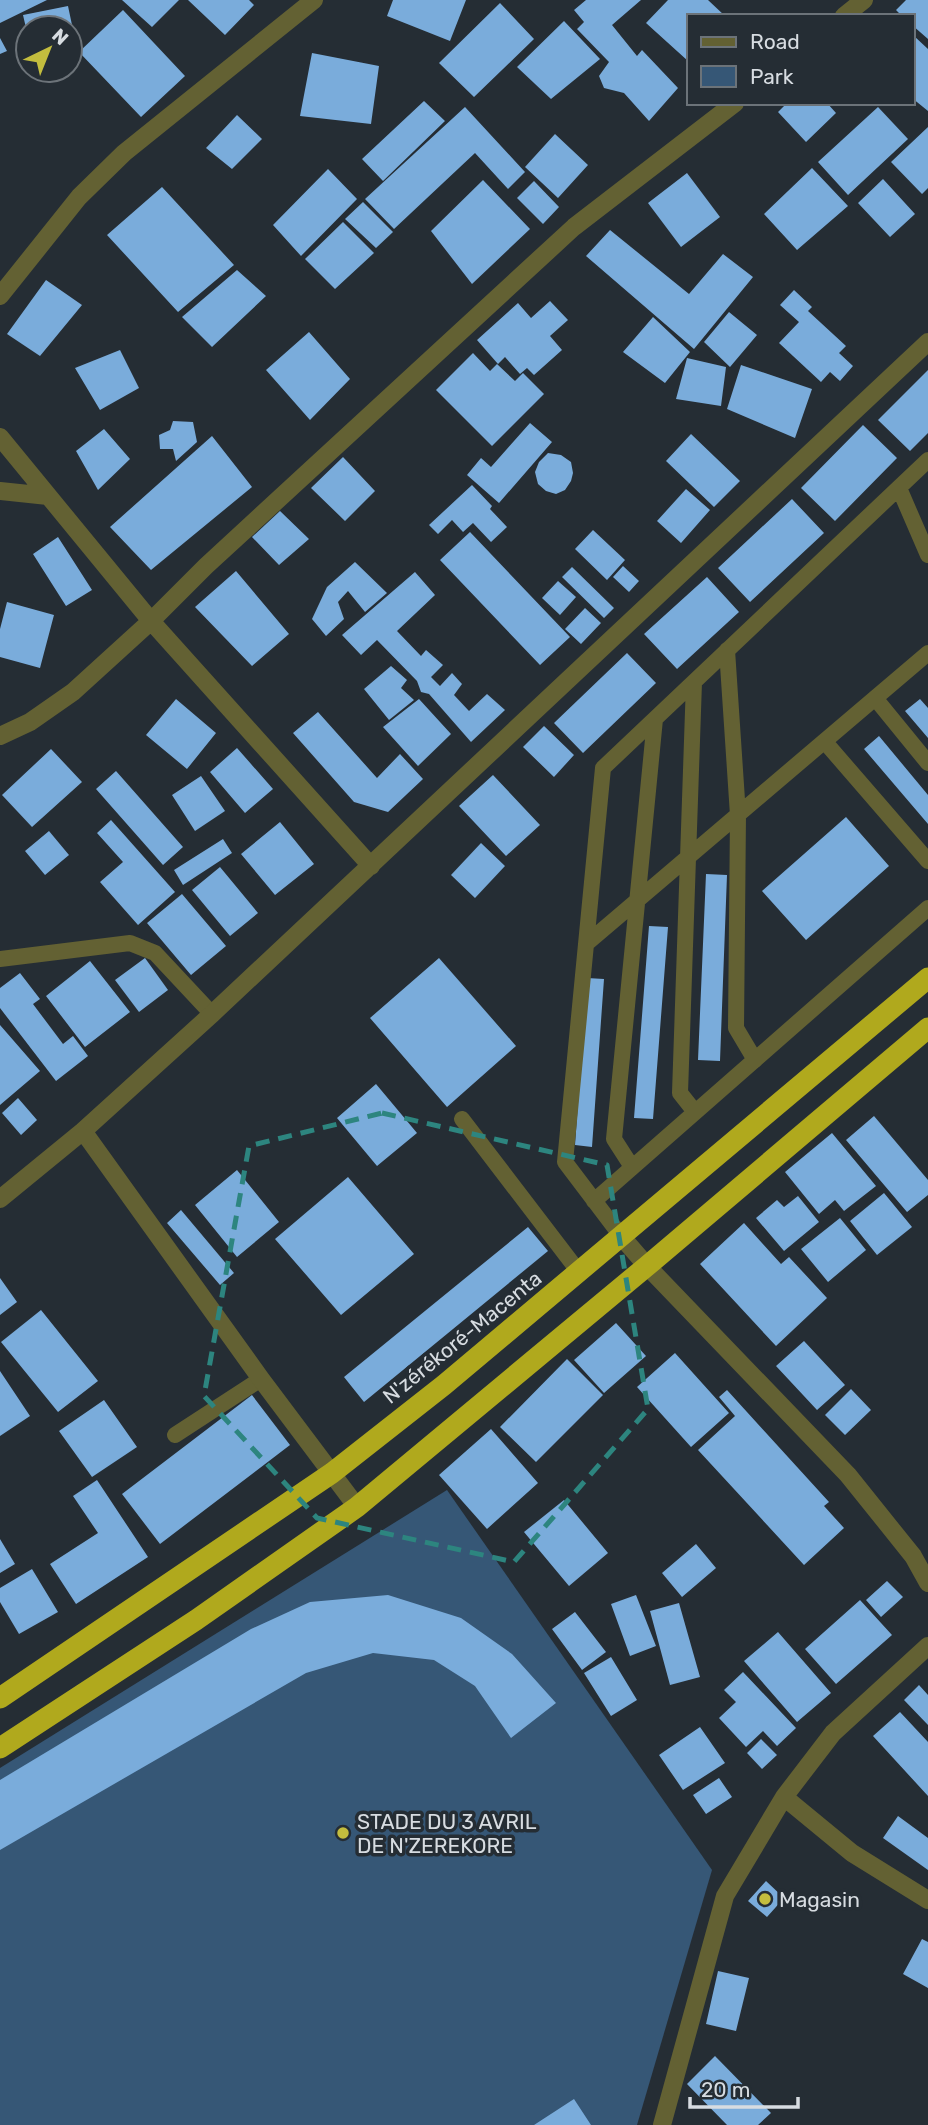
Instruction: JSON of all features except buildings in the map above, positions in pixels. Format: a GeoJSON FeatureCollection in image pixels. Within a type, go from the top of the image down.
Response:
{"type":"FeatureCollection","features":[{"type":"Feature","properties":{"kind":"highway","name":"N'zérékoré-Macenta"},"geometry":{"type":"LineString","coordinates":[[0,1698],[332,1473],[444,1385],[928,978]]}},
{"type":"Feature","properties":{"kind":"highway"},"geometry":{"type":"LineString","coordinates":[[0,1748],[196,1620],[357,1507],[928,1028]]}},
{"type":"Feature","properties":{"kind":"street"},"geometry":{"type":"LineString","coordinates":[[0,296],[79,198],[124,153],[314,0]]}},
{"type":"Feature","properties":{"kind":"street"},"geometry":{"type":"LineString","coordinates":[[846,14],[863,0]]}},
{"type":"Feature","properties":{"kind":"street"},"geometry":{"type":"LineString","coordinates":[[0,736],[30,722],[73,692],[574,227],[731,105]]}},
{"type":"Feature","properties":{"kind":"street"},"geometry":{"type":"LineString","coordinates":[[0,1199],[83,1131],[212,1014],[928,342]]}},
{"type":"Feature","properties":{"kind":"street"},"geometry":{"type":"LineString","coordinates":[[0,437],[150,621],[371,866]]}},
{"type":"Feature","properties":{"kind":"street"},"geometry":{"type":"LineString","coordinates":[[0,491],[48,496]]}},
{"type":"Feature","properties":{"kind":"street"},"geometry":{"type":"LineString","coordinates":[[83,1131],[261,1379],[357,1507]]}},
{"type":"Feature","properties":{"kind":"street"},"geometry":{"type":"LineString","coordinates":[[621,1236],[646,1266],[848,1475],[913,1556],[928,1583]]}},
{"type":"Feature","properties":{"kind":"street"},"geometry":{"type":"LineString","coordinates":[[662,2125],[725,1896],[784,1797],[833,1733],[928,1646]]}},
{"type":"Feature","properties":{"kind":"street"},"geometry":{"type":"LineString","coordinates":[[784,1797],[852,1853],[928,1900]]}},
{"type":"Feature","properties":{"kind":"lane"},"geometry":{"type":"LineString","coordinates":[[621,1236],[565,1162],[603,768],[928,460]]}},
{"type":"Feature","properties":{"kind":"lane"},"geometry":{"type":"LineString","coordinates":[[899,488],[928,555]]}},
{"type":"Feature","properties":{"kind":"lane"},"geometry":{"type":"LineString","coordinates":[[727,650],[738,815],[736,1028],[755,1060]]}},
{"type":"Feature","properties":{"kind":"lane"},"geometry":{"type":"LineString","coordinates":[[586,944],[923,658],[928,676]]}},
{"type":"Feature","properties":{"kind":"lane"},"geometry":{"type":"LineString","coordinates":[[694,682],[680,1093],[695,1112]]}},
{"type":"Feature","properties":{"kind":"lane"},"geometry":{"type":"LineString","coordinates":[[875,698],[928,763]]}},
{"type":"Feature","properties":{"kind":"lane"},"geometry":{"type":"LineString","coordinates":[[632,1167],[614,1139],[655,719]]}},
{"type":"Feature","properties":{"kind":"lane"},"geometry":{"type":"LineString","coordinates":[[825,742],[928,862]]}},
{"type":"Feature","properties":{"kind":"lane"},"geometry":{"type":"LineString","coordinates":[[594,1201],[928,908]]}},
{"type":"Feature","properties":{"kind":"lane"},"geometry":{"type":"LineString","coordinates":[[0,959],[130,943],[155,953],[212,1014]]}},
{"type":"Feature","properties":{"kind":"lane"},"geometry":{"type":"LineString","coordinates":[[462,1119],[579,1272]]}},
{"type":"Feature","properties":{"kind":"lane"},"geometry":{"type":"LineString","coordinates":[[175,1435],[261,1379]]}},
{"type":"Feature","properties":{"kind":"highlighted area"},"geometry":{"type":"Polygon","coordinates":[[[382,1113],[607,1165],[648,1409],[514,1562],[317,1518],[204,1396],[249,1146],[382,1113]]]}},
{"type":"Feature","properties":{"kind":"green space","name":"STADE DU 3 AVRIL DE N'ZEREKORE"},"geometry":{"type":"Polygon","coordinates":[[[447,1490],[712,1870],[637,2125],[0,2125],[0,1768],[447,1490]]]}},
{"type":"Feature","properties":{"kind":"place","name":"STADE DU 3 AVRIL DE N'ZEREKORE"},"geometry":{"type":"Point","coordinates":[343,1833]}},
{"type":"Feature","properties":{"kind":"place","name":"Magasin"},"geometry":{"type":"Point","coordinates":[765,1899]}}]}
